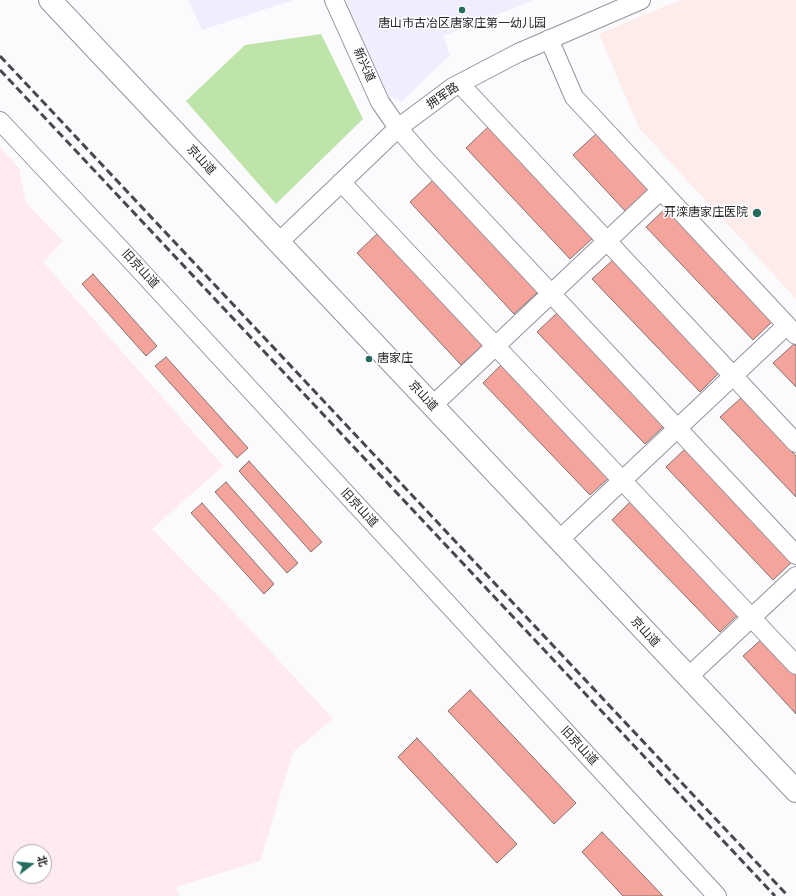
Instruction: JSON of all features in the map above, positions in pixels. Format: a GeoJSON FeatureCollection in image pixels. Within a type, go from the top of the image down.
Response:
{"type":"FeatureCollection","features":[{"type":"Feature","properties":{"kind":"highway","name":"京山道"},"geometry":{"type":"LineString","coordinates":[[50,0],[796,791]]}},
{"type":"Feature","properties":{"kind":"street","name":"新兴道"},"geometry":{"type":"LineString","coordinates":[[334,0],[380,102],[398,128],[430,165],[796,555]]}},
{"type":"Feature","properties":{"kind":"street","name":"拥军路"},"geometry":{"type":"LineString","coordinates":[[278,243],[398,128],[460,84],[518,53],[641,0]]}},
{"type":"Feature","properties":{"kind":"street"},"geometry":{"type":"LineString","coordinates":[[549,39],[574,97],[792,330],[558,540]]}},
{"type":"Feature","properties":{"kind":"street"},"geometry":{"type":"LineString","coordinates":[[460,84],[796,443]]}},
{"type":"Feature","properties":{"kind":"street","name":"旧京山道"},"geometry":{"type":"LineString","coordinates":[[0,121],[126,255],[717,896]]}},
{"type":"Feature","properties":{"kind":"street"},"geometry":{"type":"LineString","coordinates":[[341,182],[796,665]]}},
{"type":"Feature","properties":{"kind":"street"},"geometry":{"type":"LineString","coordinates":[[432,406],[661,190]]}},
{"type":"Feature","properties":{"kind":"street"},"geometry":{"type":"LineString","coordinates":[[688,677],[796,576]]}},
{"type":"Feature","properties":{"kind":"shaded area"},"geometry":{"type":"Polygon","coordinates":[[[188,0],[293,0],[202,30],[188,0]]]}},
{"type":"Feature","properties":{"kind":"shaded area"},"geometry":{"type":"Polygon","coordinates":[[[346,0],[532,1],[443,36],[450,55],[401,102],[388,96],[346,0]]]}},
{"type":"Feature","properties":{"kind":"shaded area","name":"开滦唐家庄医院"},"geometry":{"type":"Polygon","coordinates":[[[680,0],[796,0],[796,299],[639,128],[599,34],[680,0]]]}},
{"type":"Feature","properties":{"kind":"shaded area"},"geometry":{"type":"Polygon","coordinates":[[[0,147],[19,168],[26,203],[63,241],[43,262],[223,466],[152,529],[250,629],[333,719],[293,752],[260,861],[176,887],[179,896],[0,896],[0,147]]]}},
{"type":"Feature","properties":{"kind":"green space"},"geometry":{"type":"Polygon","coordinates":[[[321,34],[363,119],[276,204],[186,101],[245,45],[321,34]]]}},
{"type":"Feature","properties":{"kind":"building"},"geometry":{"type":"Polygon","coordinates":[[[489,126],[594,237],[570,259],[466,148],[489,126]]]}},
{"type":"Feature","properties":{"kind":"building"},"geometry":{"type":"Polygon","coordinates":[[[596,134],[650,191],[627,213],[573,155],[596,134]]]}},
{"type":"Feature","properties":{"kind":"building"},"geometry":{"type":"Polygon","coordinates":[[[433,180],[538,292],[514,314],[410,202],[433,180]]]}},
{"type":"Feature","properties":{"kind":"building"},"geometry":{"type":"Polygon","coordinates":[[[666,208],[774,320],[753,340],[646,227],[666,208]]]}},
{"type":"Feature","properties":{"kind":"building"},"geometry":{"type":"Polygon","coordinates":[[[380,231],[485,343],[461,365],[357,253],[380,231]]]}},
{"type":"Feature","properties":{"kind":"building"},"geometry":{"type":"Polygon","coordinates":[[[613,260],[720,372],[700,392],[592,279],[613,260]]]}},
{"type":"Feature","properties":{"kind":"building"},"geometry":{"type":"Polygon","coordinates":[[[93,274],[157,346],[146,356],[82,284],[93,274]]]}},
{"type":"Feature","properties":{"kind":"building"},"geometry":{"type":"Polygon","coordinates":[[[558,312],[665,425],[645,444],[537,332],[558,312]]]}},
{"type":"Feature","properties":{"kind":"building"},"geometry":{"type":"Polygon","coordinates":[[[794,344],[796,346],[796,387],[773,363],[794,344]]]}},
{"type":"Feature","properties":{"kind":"building"},"geometry":{"type":"Polygon","coordinates":[[[166,357],[248,448],[237,458],[155,366],[166,357]]]}},
{"type":"Feature","properties":{"kind":"building"},"geometry":{"type":"Polygon","coordinates":[[[503,363],[611,476],[590,495],[483,383],[503,363]]]}},
{"type":"Feature","properties":{"kind":"building"},"geometry":{"type":"Polygon","coordinates":[[[741,398],[796,456],[796,497],[720,417],[741,398]]]}},
{"type":"Feature","properties":{"kind":"building"},"geometry":{"type":"Polygon","coordinates":[[[686,448],[794,560],[773,580],[666,467],[686,448]]]}},
{"type":"Feature","properties":{"kind":"building"},"geometry":{"type":"Polygon","coordinates":[[[249,461],[322,542],[311,552],[239,471],[249,461]]]}},
{"type":"Feature","properties":{"kind":"building"},"geometry":{"type":"Polygon","coordinates":[[[226,482],[298,563],[287,573],[215,492],[226,482]]]}},
{"type":"Feature","properties":{"kind":"building"},"geometry":{"type":"Polygon","coordinates":[[[632,500],[740,613],[720,632],[612,520],[632,500]]]}},
{"type":"Feature","properties":{"kind":"building"},"geometry":{"type":"Polygon","coordinates":[[[202,503],[274,584],[264,594],[191,513],[202,503]]]}},
{"type":"Feature","properties":{"kind":"building"},"geometry":{"type":"Polygon","coordinates":[[[764,637],[796,672],[796,714],[743,656],[764,637]]]}},
{"type":"Feature","properties":{"kind":"building"},"geometry":{"type":"Polygon","coordinates":[[[470,690],[576,803],[554,824],[448,711],[470,690]]]}},
{"type":"Feature","properties":{"kind":"building"},"geometry":{"type":"Polygon","coordinates":[[[417,738],[517,844],[497,863],[398,757],[417,738]]]}},
{"type":"Feature","properties":{"kind":"building"},"geometry":{"type":"Polygon","coordinates":[[[602,832],[663,896],[623,896],[582,852],[602,832]]]}},
{"type":"Feature","properties":{"kind":"railway"},"geometry":{"type":"LineString","coordinates":[[0,56],[788,896]]}},
{"type":"Feature","properties":{"kind":"railway"},"geometry":{"type":"LineString","coordinates":[[0,70],[775,896]]}},
{"type":"Feature","properties":{"kind":"place","name":"唐山市古冶区唐家庄第一幼儿园"},"geometry":{"type":"Point","coordinates":[462,10]}},
{"type":"Feature","properties":{"kind":"place","name":"开滦唐家庄医院"},"geometry":{"type":"Point","coordinates":[757,213]}},
{"type":"Feature","properties":{"kind":"place","name":"唐家庄"},"geometry":{"type":"Point","coordinates":[369,359]}}]}
